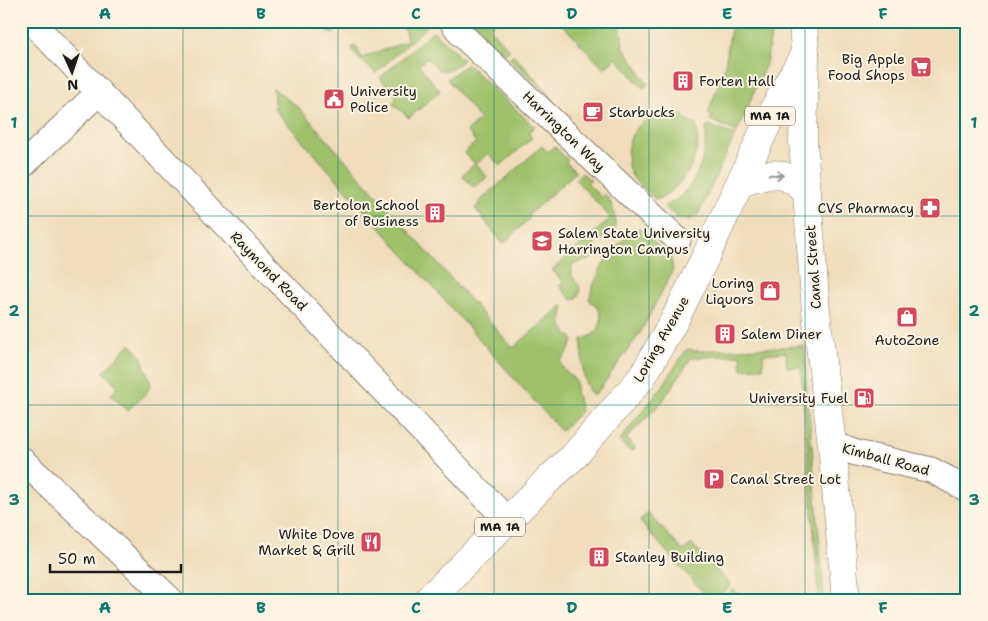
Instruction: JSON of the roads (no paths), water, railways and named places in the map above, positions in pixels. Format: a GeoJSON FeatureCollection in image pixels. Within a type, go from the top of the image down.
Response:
{"type":"FeatureCollection","features":[{"type":"Feature","properties":{"kind":"main road"},"geometry":{"type":"LineString","coordinates":[[803,21],[805,52]]}},
{"type":"Feature","properties":{"kind":"main road","name":"Loring Avenue"},"geometry":{"type":"LineString","coordinates":[[428,600],[574,456],[643,376],[675,319],[689,248],[740,183],[776,105],[805,52]]}},
{"type":"Feature","properties":{"kind":"main road","name":"Canal Street"},"geometry":{"type":"LineString","coordinates":[[805,52],[802,142],[816,312],[832,444],[846,600]]}},
{"type":"Feature","properties":{"kind":"main road"},"geometry":{"type":"LineString","coordinates":[[740,183],[769,174],[778,174],[793,180],[807,192]]}},
{"type":"Feature","properties":{"kind":"street","name":"Raymond Road"},"geometry":{"type":"LineString","coordinates":[[31,21],[507,520]]}},
{"type":"Feature","properties":{"kind":"street","name":"Harrington Way"},"geometry":{"type":"LineString","coordinates":[[452,21],[460,33],[689,248]]}},
{"type":"Feature","properties":{"kind":"street"},"geometry":{"type":"LineString","coordinates":[[21,167],[99,92]]}},
{"type":"Feature","properties":{"kind":"street","name":"Kimball Road"},"geometry":{"type":"LineString","coordinates":[[832,444],[856,453],[931,470],[967,489]]}},
{"type":"Feature","properties":{"kind":"street"},"geometry":{"type":"LineString","coordinates":[[21,459],[171,600]]}},
{"type":"Feature","properties":{"kind":"place","name":"Big Apple Food Shops"},"geometry":{"type":"Point","coordinates":[921,67]}},
{"type":"Feature","properties":{"kind":"place","name":"Forten Hall"},"geometry":{"type":"Point","coordinates":[683,81]}},
{"type":"Feature","properties":{"kind":"place","name":"University Police"},"geometry":{"type":"Point","coordinates":[334,99]}},
{"type":"Feature","properties":{"kind":"place","name":"Starbucks"},"geometry":{"type":"Point","coordinates":[593,112]}},
{"type":"Feature","properties":{"kind":"place","name":"CVS Pharmacy"},"geometry":{"type":"Point","coordinates":[930,208]}},
{"type":"Feature","properties":{"kind":"place","name":"Bertolon School of Business"},"geometry":{"type":"Point","coordinates":[435,213]}},
{"type":"Feature","properties":{"kind":"place","name":"Salem State University Harrington Campus"},"geometry":{"type":"Point","coordinates":[542,241]}},
{"type":"Feature","properties":{"kind":"place","name":"Loring Liquors"},"geometry":{"type":"Point","coordinates":[770,291]}},
{"type":"Feature","properties":{"kind":"place","name":"AutoZone"},"geometry":{"type":"Point","coordinates":[907,317]}},
{"type":"Feature","properties":{"kind":"place","name":"Salem Diner"},"geometry":{"type":"Point","coordinates":[725,334]}},
{"type":"Feature","properties":{"kind":"place","name":"University Fuel"},"geometry":{"type":"Point","coordinates":[864,398]}},
{"type":"Feature","properties":{"kind":"place","name":"Canal Street Lot"},"geometry":{"type":"Point","coordinates":[714,479]}},
{"type":"Feature","properties":{"kind":"place","name":"White Dove Market & Grill"},"geometry":{"type":"Point","coordinates":[371,542]}},
{"type":"Feature","properties":{"kind":"place","name":"Stanley Building"},"geometry":{"type":"Point","coordinates":[599,557]}}]}
